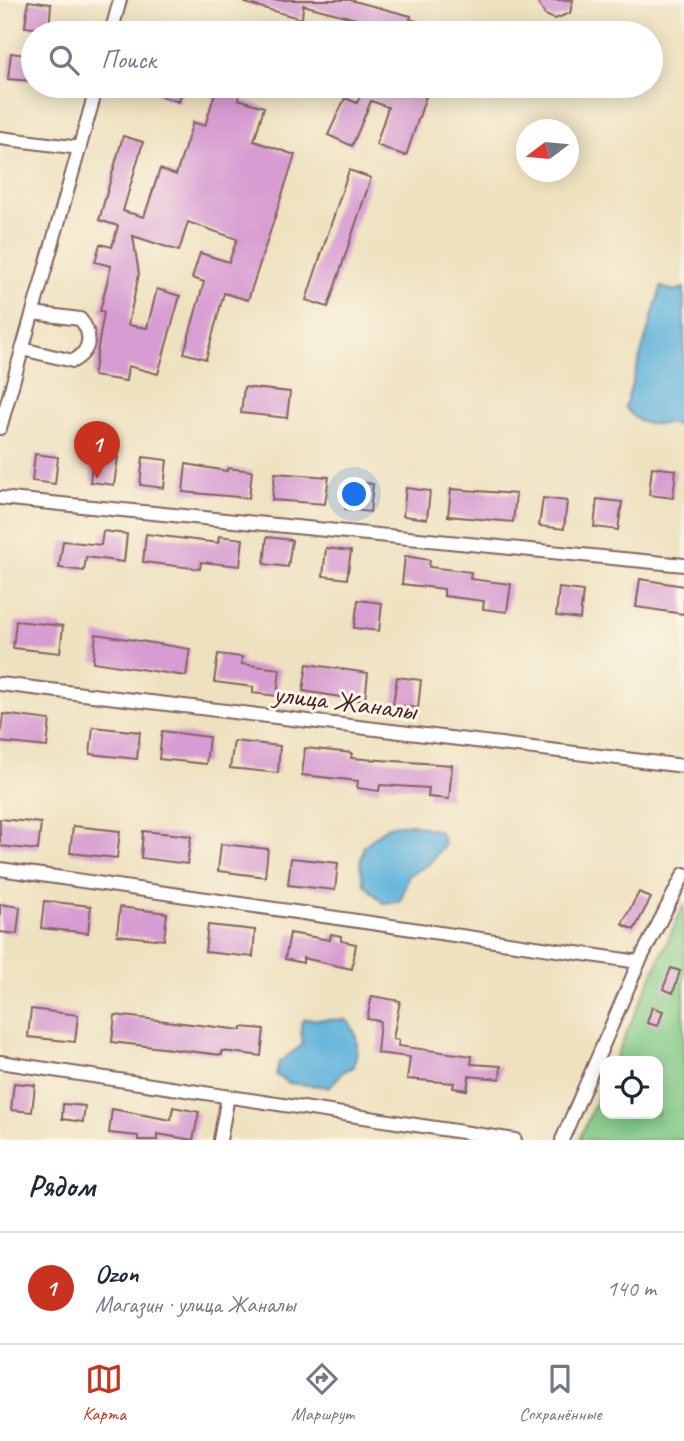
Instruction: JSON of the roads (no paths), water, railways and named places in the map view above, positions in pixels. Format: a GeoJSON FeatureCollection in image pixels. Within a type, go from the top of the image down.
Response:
{"type":"FeatureCollection","features":[{"type":"Feature","properties":{"kind":"street"},"geometry":{"type":"LineString","coordinates":[[114,21],[120,0]]}},
{"type":"Feature","properties":{"kind":"street"},"geometry":{"type":"LineString","coordinates":[[0,427],[94,98]]}},
{"type":"Feature","properties":{"kind":"street"},"geometry":{"type":"LineString","coordinates":[[0,138],[80,148]]}},
{"type":"Feature","properties":{"kind":"street"},"geometry":{"type":"LineString","coordinates":[[22,349],[73,361],[82,356],[89,345],[88,328],[80,319],[33,313]]}},
{"type":"Feature","properties":{"kind":"street"},"geometry":{"type":"LineString","coordinates":[[0,498],[684,565]]}},
{"type":"Feature","properties":{"kind":"street","name":"улица Жаналы"},"geometry":{"type":"LineString","coordinates":[[0,684],[684,766]]}},
{"type":"Feature","properties":{"kind":"street"},"geometry":{"type":"LineString","coordinates":[[0,869],[639,961]]}},
{"type":"Feature","properties":{"kind":"street"},"geometry":{"type":"LineString","coordinates":[[562,1140],[639,961],[684,874]]}},
{"type":"Feature","properties":{"kind":"street"},"geometry":{"type":"LineString","coordinates":[[0,1062],[515,1140]]}},
{"type":"Feature","properties":{"kind":"street"},"geometry":{"type":"LineString","coordinates":[[220,1140],[228,1096]]}},
{"type":"Feature","properties":{"kind":"water"},"geometry":{"type":"Polygon","coordinates":[[[661,287],[675,291],[684,288],[684,426],[639,421],[625,407],[661,287]]]}},
{"type":"Feature","properties":{"kind":"water"},"geometry":{"type":"Polygon","coordinates":[[[411,824],[439,831],[445,844],[428,865],[409,875],[400,902],[383,903],[364,884],[360,864],[364,846],[388,826],[411,824]]]}},
{"type":"Feature","properties":{"kind":"water"},"geometry":{"type":"Polygon","coordinates":[[[305,1019],[347,1020],[354,1031],[357,1048],[354,1067],[344,1071],[329,1087],[288,1083],[276,1075],[279,1062],[302,1045],[301,1023],[305,1019]]]}},
{"type":"Feature","properties":{"kind":"place","name":"Ozon"},"geometry":{"type":"Point","coordinates":[97,479]}}]}
